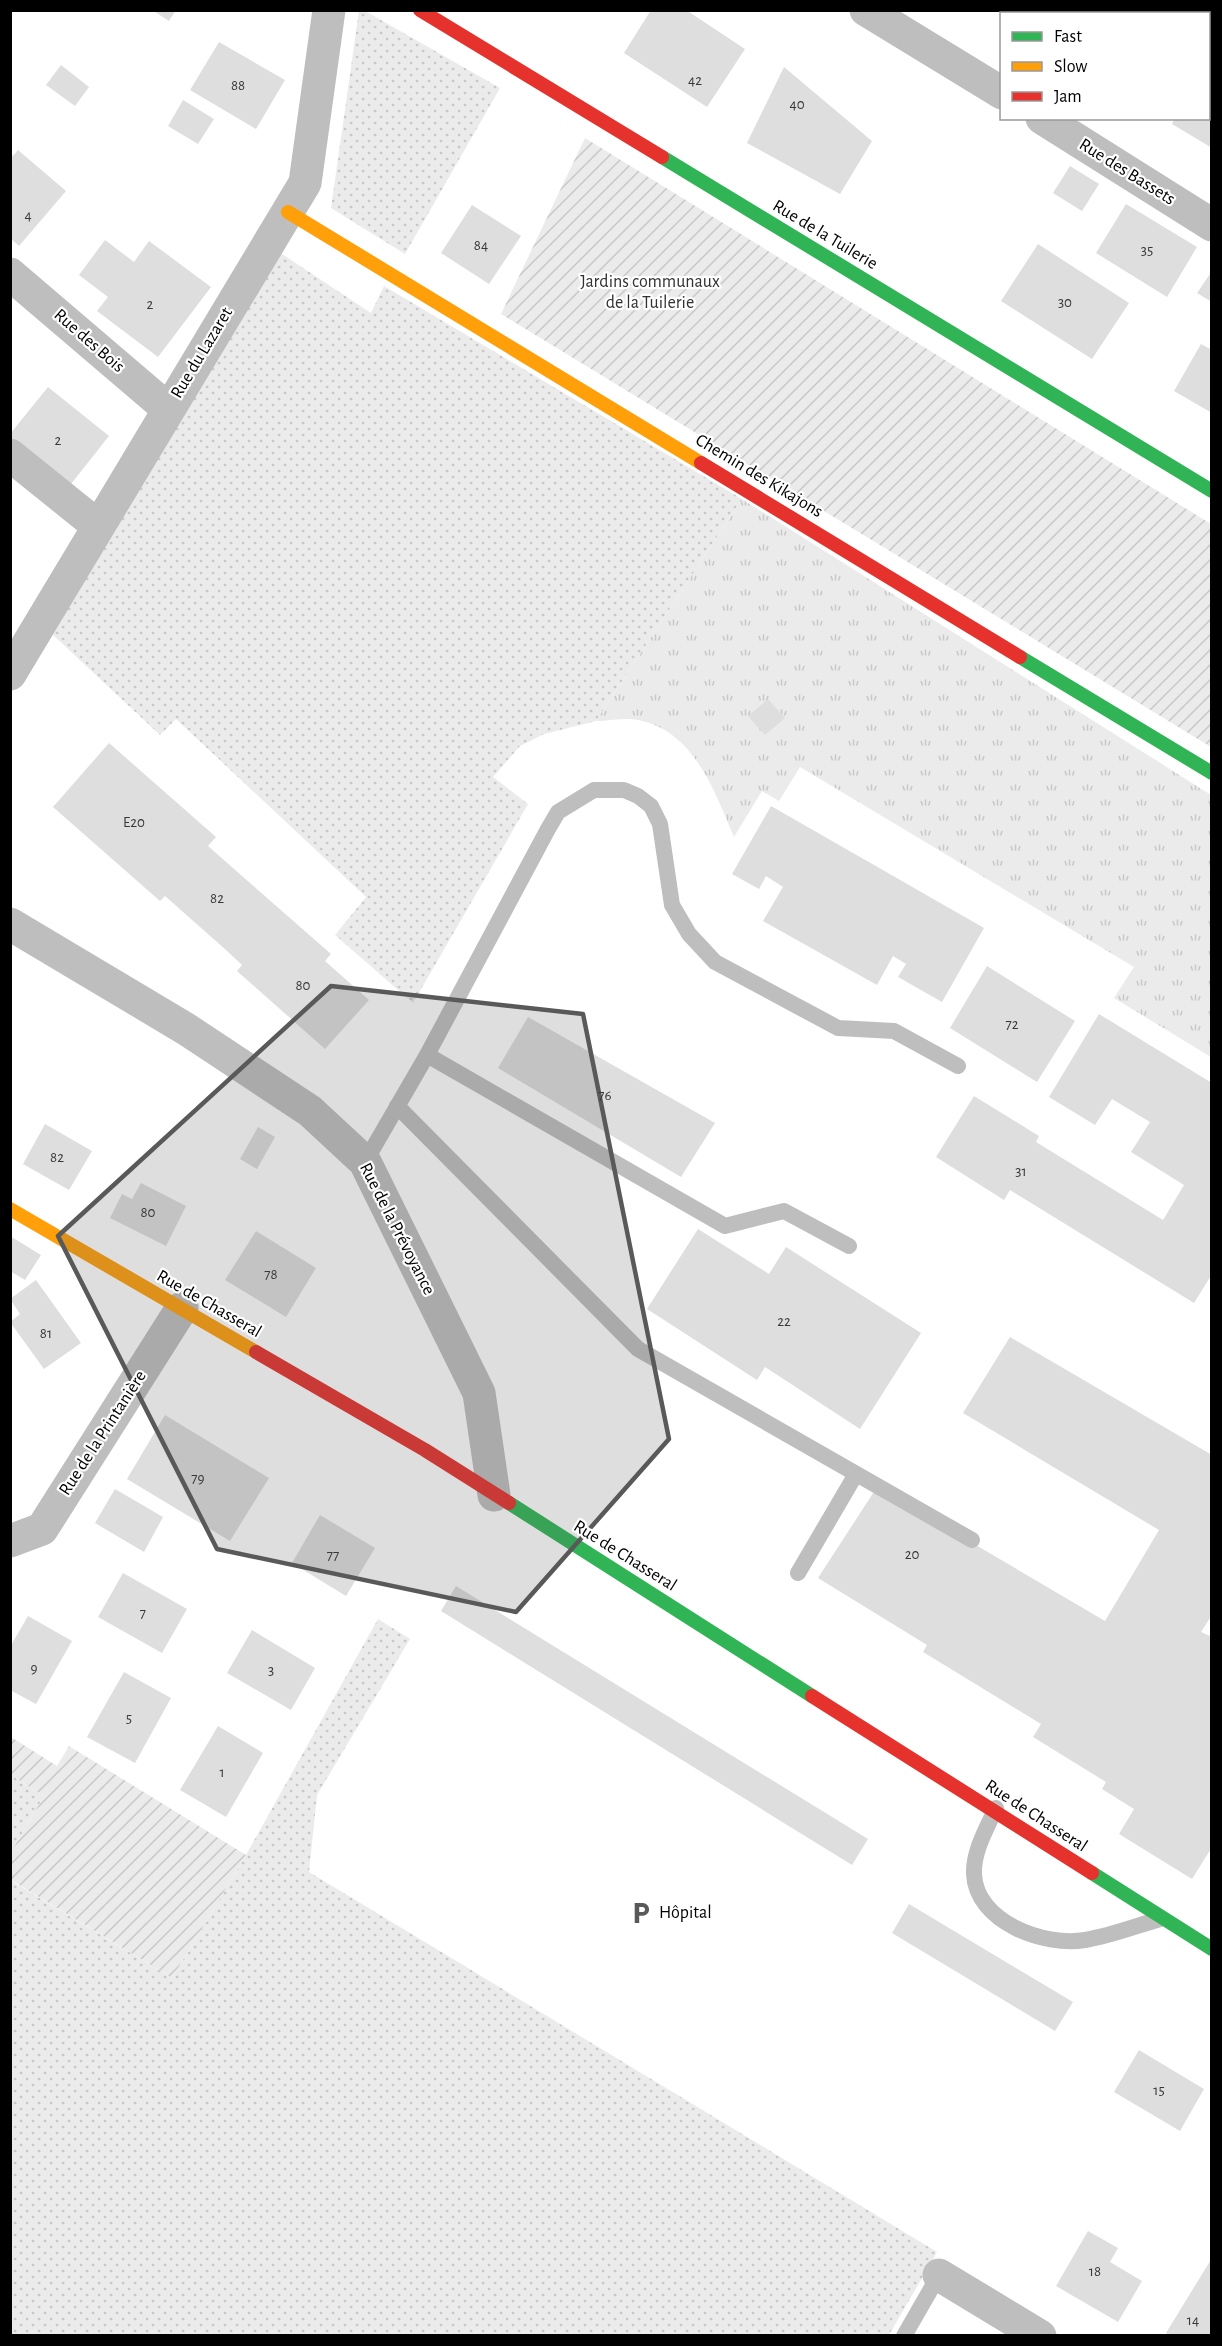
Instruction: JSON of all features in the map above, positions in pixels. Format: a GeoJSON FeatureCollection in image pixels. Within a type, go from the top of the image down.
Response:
{"type":"FeatureCollection","features":[{"type":"Feature","properties":{"kind":"street","name":"Rue du Lazaret"},"geometry":{"type":"LineString","coordinates":[[10,674],[305,183],[329,10]]}},
{"type":"Feature","properties":{"kind":"street","name":"Rue de la Tuilerie"},"geometry":{"type":"LineString","coordinates":[[420,10],[1212,491]]}},
{"type":"Feature","properties":{"kind":"street"},"geometry":{"type":"LineString","coordinates":[[866,10],[1000,92]]}},
{"type":"Feature","properties":{"kind":"street","name":"Rue des Bassets"},"geometry":{"type":"LineString","coordinates":[[1045,120],[1212,225]]}},
{"type":"Feature","properties":{"kind":"street","name":"Chemin des Kikajons"},"geometry":{"type":"LineString","coordinates":[[288,212],[1212,773]]}},
{"type":"Feature","properties":{"kind":"street","name":"Rue des Bois"},"geometry":{"type":"LineString","coordinates":[[10,274],[168,409]]}},
{"type":"Feature","properties":{"kind":"street"},"geometry":{"type":"LineString","coordinates":[[10,455],[98,526]]}},
{"type":"Feature","properties":{"kind":"street","name":"Rue de la Prévoyance"},"geometry":{"type":"LineString","coordinates":[[10,924],[186,1029],[310,1111],[365,1162],[479,1393],[494,1495]]}},
{"type":"Feature","properties":{"kind":"street","name":"Rue de Chasseral"},"geometry":{"type":"LineString","coordinates":[[10,1209],[425,1450],[939,1777],[996,1809],[1160,1918],[1212,1949]]}},
{"type":"Feature","properties":{"kind":"street","name":"Rue de la Printanière"},"geometry":{"type":"LineString","coordinates":[[10,1541],[42,1529],[182,1308]]}},
{"type":"Feature","properties":{"kind":"street"},"geometry":{"type":"LineString","coordinates":[[939,2275],[1040,2336]]}},
{"type":"Feature","properties":{"kind":"lane"},"geometry":{"type":"LineString","coordinates":[[365,1162],[427,1055],[558,812],[588,793],[608,788],[624,790],[651,806],[660,824],[672,905],[689,934],[715,962],[838,1028],[894,1031],[958,1066]]}},
{"type":"Feature","properties":{"kind":"lane"},"geometry":{"type":"LineString","coordinates":[[427,1055],[725,1226],[784,1211],[849,1246]]}},
{"type":"Feature","properties":{"kind":"lane"},"geometry":{"type":"LineString","coordinates":[[398,1106],[638,1349],[972,1540]]}},
{"type":"Feature","properties":{"kind":"lane"},"geometry":{"type":"LineString","coordinates":[[798,1573],[856,1474]]}},
{"type":"Feature","properties":{"kind":"lane"},"geometry":{"type":"LineString","coordinates":[[996,1809],[978,1848],[974,1874],[982,1901],[1020,1930],[1048,1940],[1084,1940],[1160,1918]]}},
{"type":"Feature","properties":{"kind":"lane"},"geometry":{"type":"LineString","coordinates":[[904,2336],[939,2275]]}},
{"type":"Feature","properties":{"kind":"highlighted area"},"geometry":{"type":"Polygon","coordinates":[[[331,986],[583,1014],[669,1439],[516,1612],[217,1549],[58,1236],[331,986]]]}},
{"type":"Feature","properties":{"kind":"green space"},"geometry":{"type":"Polygon","coordinates":[[[359,11],[365,11],[500,88],[405,254],[331,208],[359,11]]]}},
{"type":"Feature","properties":{"kind":"green space","name":"Jardins communaux de la Tuilerie"},"geometry":{"type":"Polygon","coordinates":[[[585,138],[1211,524],[1211,747],[501,314],[585,138]]]}},
{"type":"Feature","properties":{"kind":"green space"},"geometry":{"type":"Polygon","coordinates":[[[279,252],[371,313],[384,286],[742,499],[596,721],[544,734],[520,746],[493,777],[528,804],[413,1003],[335,935],[366,897],[176,719],[160,735],[52,634],[279,252]]]}},
{"type":"Feature","properties":{"kind":"green space"},"geometry":{"type":"Polygon","coordinates":[[[742,499],[1211,795],[1211,1057],[1114,998],[1134,967],[800,767],[779,801],[762,791],[734,837],[700,765],[674,736],[657,726],[633,719],[596,721],[742,499]]]}},
{"type":"Feature","properties":{"kind":"green space"},"geometry":{"type":"Polygon","coordinates":[[[378,1619],[410,1639],[317,1795],[309,1872],[937,2252],[889,2335],[11,2335],[10,1880],[172,1978],[246,1855],[378,1619]]]}},
{"type":"Feature","properties":{"kind":"green space"},"geometry":{"type":"Polygon","coordinates":[[[11,1737],[57,1766],[69,1746],[246,1855],[172,1978],[11,1880],[11,1852],[44,1796],[11,1775],[11,1737]]]}},
{"type":"Feature","properties":{"kind":"green space"},"geometry":{"type":"Polygon","coordinates":[[[11,1775],[44,1796],[11,1852],[11,1775]]]}},
{"type":"Feature","properties":{"kind":"building"},"geometry":{"type":"Polygon","coordinates":[[[152,10],[176,10],[169,21],[152,10]]]}},
{"type":"Feature","properties":{"kind":"building"},"geometry":{"type":"Polygon","coordinates":[[[651,10],[686,10],[745,49],[707,107],[624,53],[651,10]]]}},
{"type":"Feature","properties":{"kind":"building"},"geometry":{"type":"Polygon","coordinates":[[[219,42],[285,80],[256,129],[190,90],[219,42]]]}},
{"type":"Feature","properties":{"kind":"building"},"geometry":{"type":"Polygon","coordinates":[[[61,65],[89,87],[75,106],[46,85],[61,65]]]}},
{"type":"Feature","properties":{"kind":"building"},"geometry":{"type":"Polygon","coordinates":[[[784,67],[872,141],[840,194],[747,143],[784,67]]]}},
{"type":"Feature","properties":{"kind":"building"},"geometry":{"type":"Polygon","coordinates":[[[1212,73],[1212,148],[1172,124],[1174,120],[1210,120],[1210,74],[1212,73]]]}},
{"type":"Feature","properties":{"kind":"building"},"geometry":{"type":"Polygon","coordinates":[[[183,100],[214,119],[198,144],[168,126],[183,100]]]}},
{"type":"Feature","properties":{"kind":"building"},"geometry":{"type":"Polygon","coordinates":[[[18,150],[66,191],[19,246],[10,238],[10,159],[18,150]]]}},
{"type":"Feature","properties":{"kind":"building"},"geometry":{"type":"Polygon","coordinates":[[[1070,166],[1099,184],[1082,211],[1053,193],[1070,166]]]}},
{"type":"Feature","properties":{"kind":"building"},"geometry":{"type":"Polygon","coordinates":[[[1126,204],[1197,247],[1167,297],[1096,253],[1126,204]]]}},
{"type":"Feature","properties":{"kind":"building"},"geometry":{"type":"Polygon","coordinates":[[[472,205],[521,236],[489,284],[441,253],[472,205]]]}},
{"type":"Feature","properties":{"kind":"building"},"geometry":{"type":"Polygon","coordinates":[[[105,240],[134,262],[149,241],[211,287],[158,357],[97,311],[108,297],[79,275],[105,240]]]}},
{"type":"Feature","properties":{"kind":"building"},"geometry":{"type":"Polygon","coordinates":[[[1038,244],[1129,303],[1092,359],[1001,301],[1038,244]]]}},
{"type":"Feature","properties":{"kind":"building"},"geometry":{"type":"Polygon","coordinates":[[[1212,271],[1212,302],[1197,293],[1212,271]]]}},
{"type":"Feature","properties":{"kind":"building"},"geometry":{"type":"Polygon","coordinates":[[[1201,344],[1212,350],[1212,413],[1174,391],[1201,344]]]}},
{"type":"Feature","properties":{"kind":"building"},"geometry":{"type":"Polygon","coordinates":[[[48,387],[109,436],[67,489],[10,444],[10,434],[48,387]]]}},
{"type":"Feature","properties":{"kind":"building"},"geometry":{"type":"Polygon","coordinates":[[[768,699],[785,718],[765,735],[748,716],[768,699]]]}},
{"type":"Feature","properties":{"kind":"building"},"geometry":{"type":"Polygon","coordinates":[[[109,743],[216,837],[208,846],[331,954],[325,961],[369,1000],[325,1049],[237,971],[242,965],[226,950],[165,896],[160,901],[53,807],[109,743]]]}},
{"type":"Feature","properties":{"kind":"building"},"geometry":{"type":"Polygon","coordinates":[[[771,806],[984,928],[942,1002],[898,977],[906,964],[893,956],[877,985],[763,921],[783,887],[766,876],[759,889],[732,874],[771,806]]]}},
{"type":"Feature","properties":{"kind":"building"},"geometry":{"type":"Polygon","coordinates":[[[987,966],[1075,1021],[1037,1082],[950,1028],[987,966]]]}},
{"type":"Feature","properties":{"kind":"building"},"geometry":{"type":"Polygon","coordinates":[[[1099,1014],[1212,1083],[1212,1274],[1194,1303],[1010,1190],[1004,1200],[936,1157],[974,1096],[1039,1136],[1036,1142],[1163,1220],[1184,1185],[1131,1152],[1150,1122],[1112,1099],[1095,1125],[1049,1097],[1099,1014]]]}},
{"type":"Feature","properties":{"kind":"building"},"geometry":{"type":"Polygon","coordinates":[[[528,1017],[715,1123],[681,1177],[498,1068],[528,1017]]]}},
{"type":"Feature","properties":{"kind":"building"},"geometry":{"type":"Polygon","coordinates":[[[45,1124],[92,1151],[69,1190],[23,1164],[45,1124]]]}},
{"type":"Feature","properties":{"kind":"building"},"geometry":{"type":"Polygon","coordinates":[[[258,1127],[275,1137],[257,1169],[240,1159],[258,1127]]]}},
{"type":"Feature","properties":{"kind":"building"},"geometry":{"type":"Polygon","coordinates":[[[141,1183],[186,1206],[166,1246],[110,1218],[122,1194],[132,1199],[141,1183]]]}},
{"type":"Feature","properties":{"kind":"building"},"geometry":{"type":"Polygon","coordinates":[[[698,1229],[769,1274],[786,1247],[921,1333],[860,1429],[765,1367],[757,1380],[647,1309],[698,1229]]]}},
{"type":"Feature","properties":{"kind":"building"},"geometry":{"type":"Polygon","coordinates":[[[256,1231],[316,1268],[286,1317],[225,1280],[256,1231]]]}},
{"type":"Feature","properties":{"kind":"building"},"geometry":{"type":"Polygon","coordinates":[[[10,1236],[41,1255],[25,1280],[10,1271],[10,1236]]]}},
{"type":"Feature","properties":{"kind":"building"},"geometry":{"type":"Polygon","coordinates":[[[36,1280],[81,1343],[44,1369],[10,1322],[20,1314],[10,1299],[36,1280]]]}},
{"type":"Feature","properties":{"kind":"building"},"geometry":{"type":"Polygon","coordinates":[[[1010,1337],[1212,1455],[1212,1615],[1201,1632],[1212,1637],[1212,1847],[1192,1879],[1119,1834],[1134,1809],[1102,1789],[1106,1782],[1033,1737],[1041,1724],[923,1652],[927,1645],[818,1578],[877,1487],[1105,1621],[1159,1530],[963,1413],[1010,1337]]]}},
{"type":"Feature","properties":{"kind":"building"},"geometry":{"type":"Polygon","coordinates":[[[165,1415],[269,1478],[230,1541],[127,1479],[165,1415]]]}},
{"type":"Feature","properties":{"kind":"building"},"geometry":{"type":"Polygon","coordinates":[[[115,1489],[163,1517],[144,1552],[95,1523],[115,1489]]]}},
{"type":"Feature","properties":{"kind":"building"},"geometry":{"type":"Polygon","coordinates":[[[320,1515],[375,1548],[346,1596],[292,1563],[320,1515]]]}},
{"type":"Feature","properties":{"kind":"building"},"geometry":{"type":"Polygon","coordinates":[[[123,1573],[187,1609],[162,1653],[98,1617],[123,1573]]]}},
{"type":"Feature","properties":{"kind":"building"},"geometry":{"type":"Polygon","coordinates":[[[456,1586],[868,1839],[852,1865],[441,1611],[456,1586]]]}},
{"type":"Feature","properties":{"kind":"building"},"geometry":{"type":"Polygon","coordinates":[[[28,1616],[72,1641],[36,1704],[10,1690],[10,1647],[28,1616]]]}},
{"type":"Feature","properties":{"kind":"building"},"geometry":{"type":"Polygon","coordinates":[[[252,1630],[315,1668],[291,1710],[227,1673],[252,1630]]]}},
{"type":"Feature","properties":{"kind":"building"},"geometry":{"type":"Polygon","coordinates":[[[124,1672],[171,1698],[135,1763],[87,1737],[124,1672]]]}},
{"type":"Feature","properties":{"kind":"building"},"geometry":{"type":"Polygon","coordinates":[[[218,1726],[263,1753],[226,1817],[180,1790],[218,1726]]]}},
{"type":"Feature","properties":{"kind":"building"},"geometry":{"type":"Polygon","coordinates":[[[909,1904],[1073,2002],[1055,2031],[892,1933],[909,1904]]]}},
{"type":"Feature","properties":{"kind":"building"},"geometry":{"type":"Polygon","coordinates":[[[1139,2050],[1204,2089],[1180,2131],[1114,2092],[1139,2050]]]}},
{"type":"Feature","properties":{"kind":"building"},"geometry":{"type":"Polygon","coordinates":[[[1088,2231],[1118,2248],[1110,2262],[1142,2281],[1118,2322],[1056,2286],[1088,2231]]]}},
{"type":"Feature","properties":{"kind":"building"},"geometry":{"type":"Polygon","coordinates":[[[1212,2258],[1212,2336],[1170,2336],[1166,2333],[1212,2258]]]}},
{"type":"Feature","properties":{"kind":"traffic: fast"},"geometry":{"type":"LineString","coordinates":[[662,157],[1212,491]]}},
{"type":"Feature","properties":{"kind":"traffic: fast"},"geometry":{"type":"LineString","coordinates":[[1020,657],[1212,773]]}},
{"type":"Feature","properties":{"kind":"traffic: fast"},"geometry":{"type":"LineString","coordinates":[[509,1503],[812,1696]]}},
{"type":"Feature","properties":{"kind":"traffic: fast"},"geometry":{"type":"LineString","coordinates":[[1092,1873],[1212,1949]]}},
{"type":"Feature","properties":{"kind":"traffic: slow"},"geometry":{"type":"LineString","coordinates":[[288,212],[701,463]]}},
{"type":"Feature","properties":{"kind":"traffic: slow"},"geometry":{"type":"LineString","coordinates":[[10,1209],[256,1352]]}},
{"type":"Feature","properties":{"kind":"traffic: jam"},"geometry":{"type":"LineString","coordinates":[[420,10],[662,157]]}},
{"type":"Feature","properties":{"kind":"traffic: jam"},"geometry":{"type":"LineString","coordinates":[[701,463],[1020,657]]}},
{"type":"Feature","properties":{"kind":"traffic: jam"},"geometry":{"type":"LineString","coordinates":[[256,1352],[425,1450],[509,1503]]}},
{"type":"Feature","properties":{"kind":"traffic: jam"},"geometry":{"type":"LineString","coordinates":[[812,1696],[1092,1873]]}},
{"type":"Feature","properties":{"kind":"place","name":"Hôpital"},"geometry":{"type":"Point","coordinates":[641,1913]}}]}
